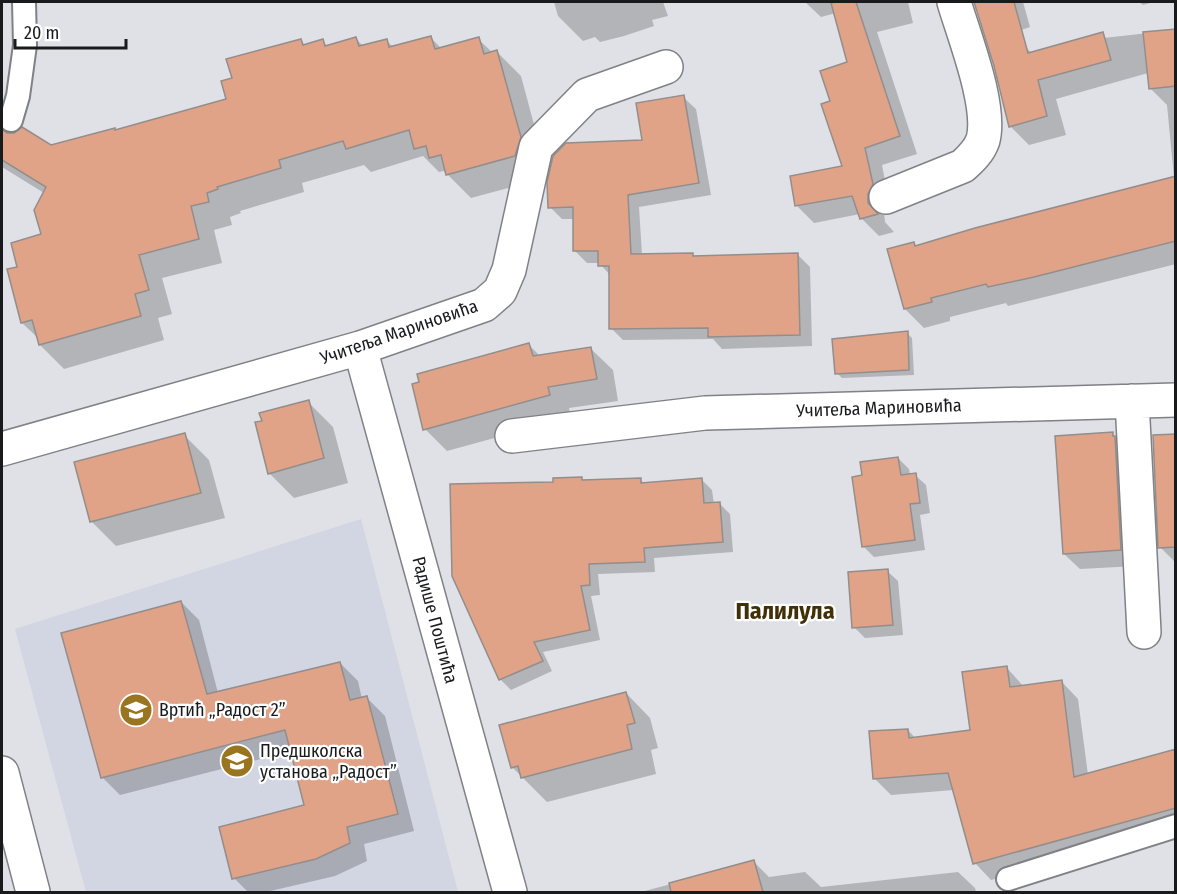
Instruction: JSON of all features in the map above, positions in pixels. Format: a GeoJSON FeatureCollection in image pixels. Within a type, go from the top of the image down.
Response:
{"type":"FeatureCollection","features":[{"type":"Feature","properties":{"kind":"street"},"geometry":{"type":"LineString","coordinates":[[886,197],[963,166],[979,149],[984,128],[982,101],[954,2]]}},
{"type":"Feature","properties":{"kind":"street","name":"Учитеља Мариновића"},"geometry":{"type":"LineString","coordinates":[[2,449],[360,348],[484,304],[500,291],[509,270],[536,147],[587,95],[666,67]]}},
{"type":"Feature","properties":{"kind":"street","name":"Радише Поштића"},"geometry":{"type":"LineString","coordinates":[[360,348],[510,892]]}},
{"type":"Feature","properties":{"kind":"street","name":"Учитеља Мариновића"},"geometry":{"type":"LineString","coordinates":[[512,436],[705,413],[1176,400]]}},
{"type":"Feature","properties":{"kind":"street"},"geometry":{"type":"LineString","coordinates":[[1132,401],[1144,632]]}},
{"type":"Feature","properties":{"kind":"street"},"geometry":{"type":"LineString","coordinates":[[2,773],[33,892]]}},
{"type":"Feature","properties":{"kind":"lane"},"geometry":{"type":"LineString","coordinates":[[11,120],[18,96],[25,45],[24,2]]}},
{"type":"Feature","properties":{"kind":"lane"},"geometry":{"type":"LineString","coordinates":[[1008,879],[1176,826]]}},
{"type":"Feature","properties":{"kind":"shaded area","name":"Предшколска установа „Радост”"},"geometry":{"type":"Polygon","coordinates":[[[361,519],[458,892],[86,892],[15,629],[361,519]]]}},
{"type":"Feature","properties":{"kind":"building"},"geometry":{"type":"Polygon","coordinates":[[[856,2],[900,136],[865,148],[873,184],[868,194],[868,203],[878,214],[860,219],[852,196],[795,206],[790,176],[842,166],[821,104],[830,101],[820,71],[847,62],[831,3],[856,2]]]}},
{"type":"Feature","properties":{"kind":"building"},"geometry":{"type":"Polygon","coordinates":[[[974,2],[1014,2],[1028,53],[1103,32],[1111,60],[1038,80],[1047,116],[1009,127],[994,66],[974,2]]]}},
{"type":"Feature","properties":{"kind":"building"},"geometry":{"type":"Polygon","coordinates":[[[1176,29],[1176,86],[1149,89],[1143,32],[1176,29]]]}},
{"type":"Feature","properties":{"kind":"building"},"geometry":{"type":"Polygon","coordinates":[[[431,36],[435,49],[479,37],[484,54],[497,50],[521,137],[515,156],[446,175],[441,155],[429,158],[426,146],[414,149],[409,130],[346,149],[343,141],[279,160],[281,168],[217,187],[218,189],[207,193],[209,202],[191,206],[199,239],[139,255],[149,290],[135,294],[141,316],[39,345],[32,320],[21,323],[7,269],[17,267],[11,243],[41,234],[34,210],[46,187],[2,160],[2,129],[7,133],[14,133],[22,127],[51,145],[226,99],[221,81],[232,78],[226,59],[301,39],[303,45],[323,39],[325,46],[356,37],[359,46],[387,39],[389,47],[431,36]]]}},
{"type":"Feature","properties":{"kind":"building"},"geometry":{"type":"Polygon","coordinates":[[[684,95],[699,183],[628,195],[631,254],[693,253],[693,256],[798,253],[800,335],[708,337],[708,328],[609,329],[609,266],[598,266],[598,251],[573,251],[573,207],[548,208],[547,182],[553,156],[566,143],[642,140],[636,103],[684,95]]]}},
{"type":"Feature","properties":{"kind":"building"},"geometry":{"type":"Polygon","coordinates":[[[1176,176],[1176,241],[1034,277],[988,287],[986,284],[931,298],[932,302],[904,309],[887,249],[914,242],[915,246],[975,228],[1176,176]]]}},
{"type":"Feature","properties":{"kind":"building"},"geometry":{"type":"Polygon","coordinates":[[[908,331],[909,370],[835,374],[832,339],[908,331]]]}},
{"type":"Feature","properties":{"kind":"building"},"geometry":{"type":"Polygon","coordinates":[[[529,343],[533,356],[591,347],[597,379],[548,387],[550,395],[423,430],[412,384],[419,382],[417,374],[529,343]]]}},
{"type":"Feature","properties":{"kind":"building"},"geometry":{"type":"Polygon","coordinates":[[[309,400],[324,458],[268,474],[255,422],[262,421],[259,413],[309,400]]]}},
{"type":"Feature","properties":{"kind":"building"},"geometry":{"type":"Polygon","coordinates":[[[1113,432],[1121,550],[1063,554],[1055,436],[1113,432]]]}},
{"type":"Feature","properties":{"kind":"building"},"geometry":{"type":"Polygon","coordinates":[[[185,433],[201,493],[90,522],[74,462],[185,433]]]}},
{"type":"Feature","properties":{"kind":"building"},"geometry":{"type":"Polygon","coordinates":[[[1176,434],[1176,547],[1158,548],[1153,435],[1176,434]]]}},
{"type":"Feature","properties":{"kind":"building"},"geometry":{"type":"Polygon","coordinates":[[[898,457],[901,475],[916,473],[920,503],[910,504],[915,540],[862,547],[852,477],[862,475],[860,462],[898,457]]]}},
{"type":"Feature","properties":{"kind":"building"},"geometry":{"type":"Polygon","coordinates":[[[582,477],[582,480],[641,478],[641,483],[702,478],[704,503],[720,502],[723,542],[644,548],[645,562],[589,564],[590,585],[581,586],[590,630],[534,642],[543,661],[499,680],[452,576],[450,484],[553,482],[553,478],[582,477]]]}},
{"type":"Feature","properties":{"kind":"building"},"geometry":{"type":"Polygon","coordinates":[[[888,569],[893,625],[852,628],[848,572],[888,569]]]}},
{"type":"Feature","properties":{"kind":"building"},"geometry":{"type":"Polygon","coordinates":[[[181,601],[207,694],[340,662],[350,700],[367,696],[398,814],[347,827],[350,843],[316,859],[232,879],[219,827],[304,805],[285,730],[101,778],[61,633],[181,601]]]}},
{"type":"Feature","properties":{"kind":"building"},"geometry":{"type":"Polygon","coordinates":[[[1007,666],[1010,687],[1062,680],[1074,777],[1176,749],[1176,808],[973,864],[948,773],[873,779],[869,731],[908,729],[909,738],[970,730],[962,672],[1007,666]]]}},
{"type":"Feature","properties":{"kind":"building"},"geometry":{"type":"Polygon","coordinates":[[[626,692],[635,723],[627,725],[632,749],[521,778],[518,766],[511,768],[499,725],[626,692]]]}},
{"type":"Feature","properties":{"kind":"building"},"geometry":{"type":"Polygon","coordinates":[[[754,860],[763,892],[671,892],[669,883],[754,860]]]}},
{"type":"Feature","properties":{"kind":"place","name":"Вртић „Радост 2”"},"geometry":{"type":"Point","coordinates":[136,710]}},
{"type":"Feature","properties":{"kind":"place","name":"Предшколска установа „Радост”"},"geometry":{"type":"Point","coordinates":[237,761]}},
{"type":"Feature","properties":{"kind":"district","name":"Палилула"},"geometry":{"type":"Point","coordinates":[785,611]}}]}
